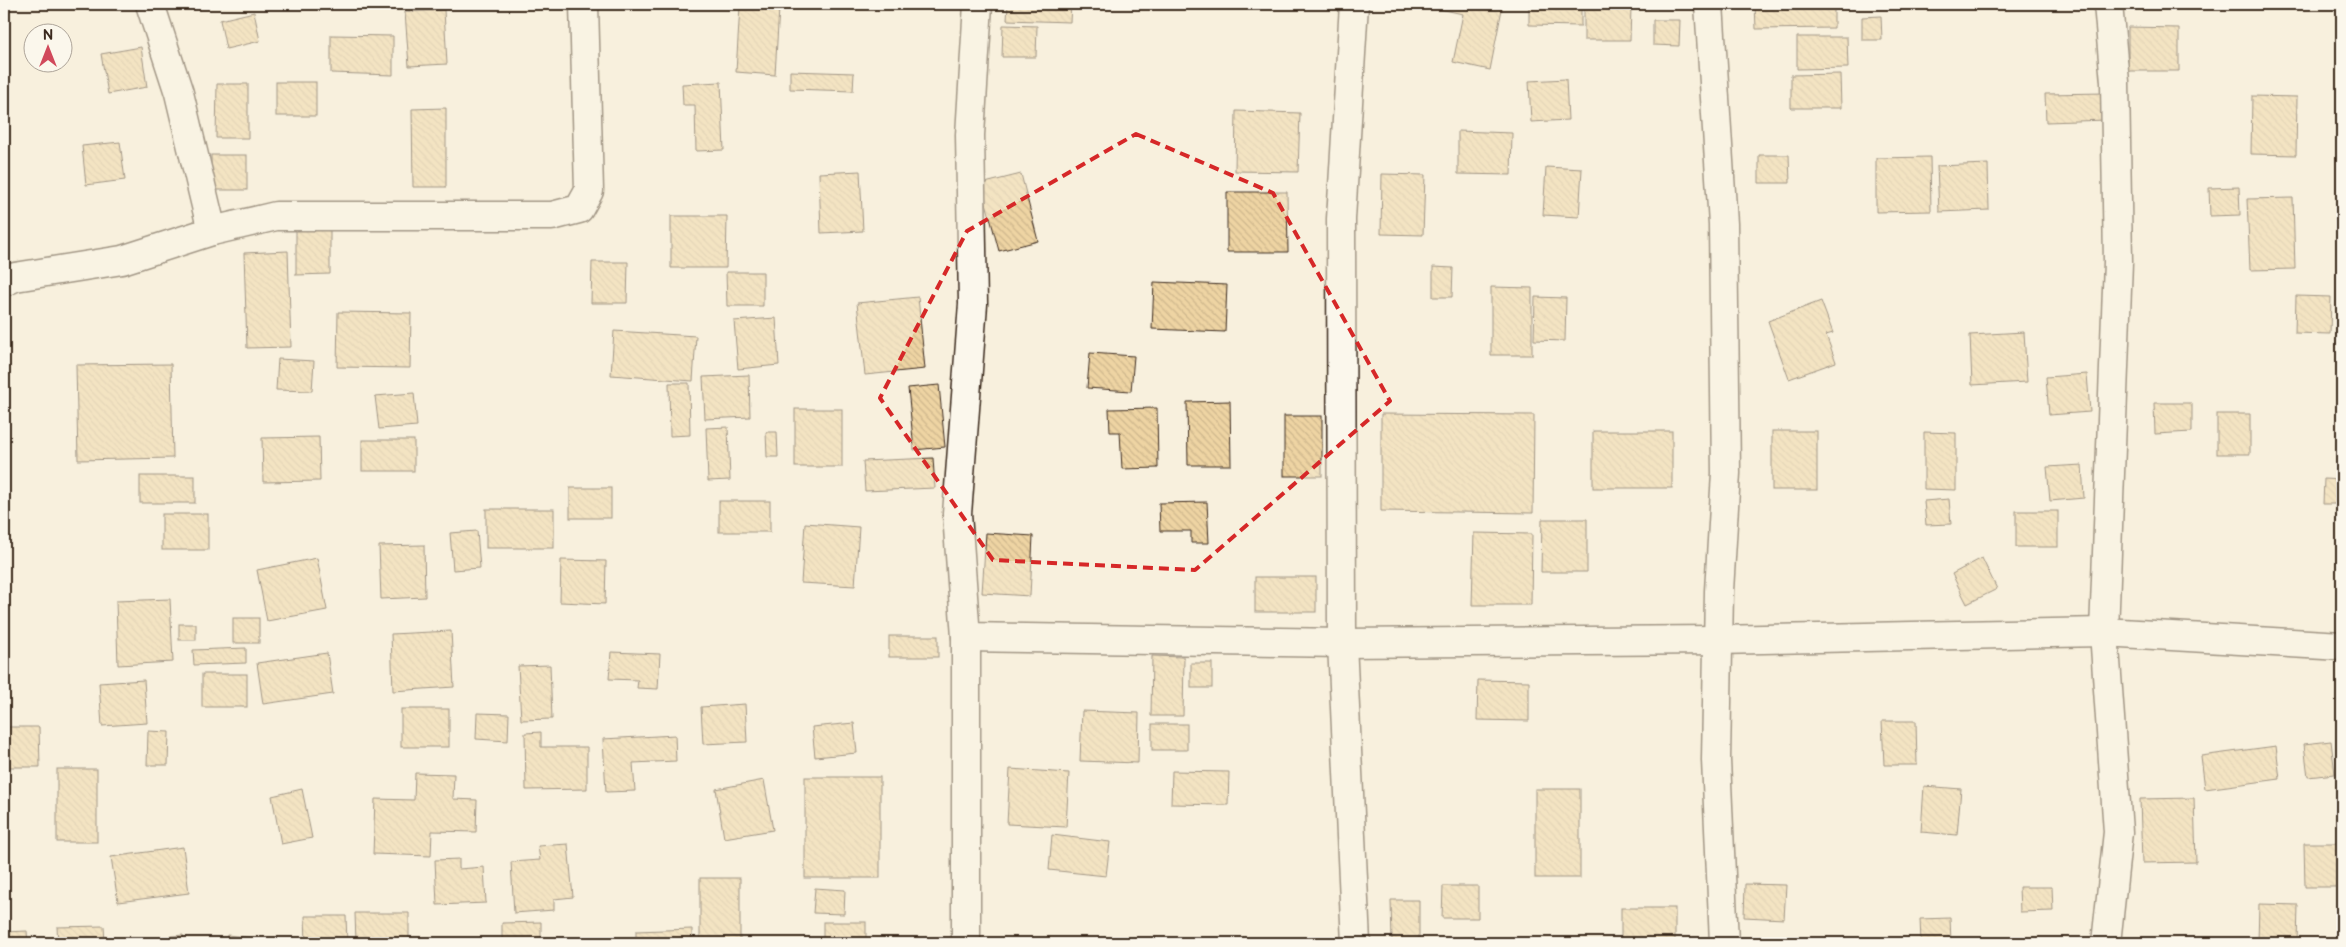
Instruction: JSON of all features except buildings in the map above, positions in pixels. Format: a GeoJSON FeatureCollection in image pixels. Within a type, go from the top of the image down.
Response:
{"type":"FeatureCollection","features":[{"type":"Feature","properties":{"kind":"street"},"geometry":{"type":"LineString","coordinates":[[150,4],[179,93],[212,232]]}},
{"type":"Feature","properties":{"kind":"street"},"geometry":{"type":"LineString","coordinates":[[4,282],[16,277],[122,260],[212,232],[276,216],[552,216],[579,208],[589,191],[584,4]]}},
{"type":"Feature","properties":{"kind":"street"},"geometry":{"type":"LineString","coordinates":[[966,943],[966,637],[957,514],[973,304],[970,135],[978,4]]}},
{"type":"Feature","properties":{"kind":"street"},"geometry":{"type":"LineString","coordinates":[[1354,4],[1340,219],[1342,643],[1356,943]]}},
{"type":"Feature","properties":{"kind":"street"},"geometry":{"type":"LineString","coordinates":[[1709,4],[1723,224],[1726,473],[1718,640],[1716,760],[1724,943]]}},
{"type":"Feature","properties":{"kind":"street"},"geometry":{"type":"LineString","coordinates":[[2106,943],[2118,832],[2104,632],[2118,262],[2115,82],[2108,4]]}},
{"type":"Feature","properties":{"kind":"street"},"geometry":{"type":"LineString","coordinates":[[966,637],[1342,643],[1718,640],[2104,632],[2342,646]]}},
{"type":"Feature","properties":{"kind":"highlighted area"},"geometry":{"type":"Polygon","coordinates":[[[1136,134],[1273,193],[1390,401],[1195,570],[993,560],[880,398],[967,231],[1136,134]]]}}]}
